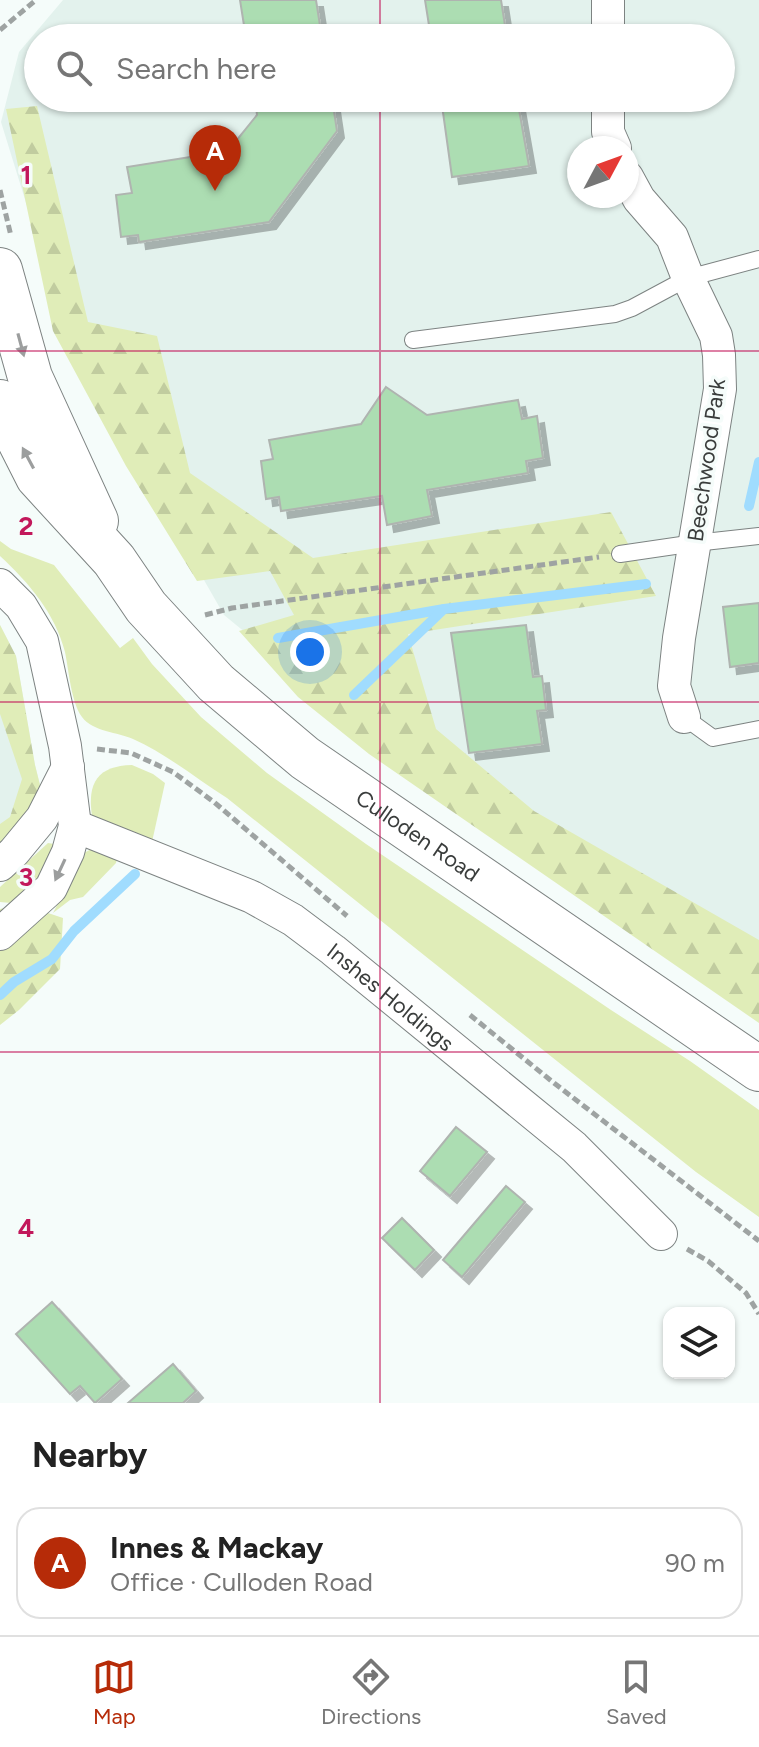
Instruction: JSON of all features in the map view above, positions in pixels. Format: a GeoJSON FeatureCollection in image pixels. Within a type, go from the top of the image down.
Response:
{"type":"FeatureCollection","features":[{"type":"Feature","properties":{"kind":"main road","name":"Culloden Road"},"geometry":{"type":"LineString","coordinates":[[7,260],[30,377],[114,560]]}},
{"type":"Feature","properties":{"kind":"main road","name":"Culloden Road"},"geometry":{"type":"LineString","coordinates":[[0,402],[38,477],[114,560],[146,607],[216,683],[305,758],[759,1069]]}},
{"type":"Feature","properties":{"kind":"street"},"geometry":{"type":"LineString","coordinates":[[608,0],[608,24]]}},
{"type":"Feature","properties":{"kind":"street"},"geometry":{"type":"LineString","coordinates":[[608,112],[610,136]]}},
{"type":"Feature","properties":{"kind":"street","name":"Beechwood Park"},"geometry":{"type":"LineString","coordinates":[[639,199],[672,237],[716,336],[719,355],[720,389],[674,686],[684,717]]}},
{"type":"Feature","properties":{"kind":"street"},"geometry":{"type":"LineString","coordinates":[[0,585],[21,606],[42,641],[65,746],[75,826],[68,852],[51,888],[0,934]]}},
{"type":"Feature","properties":{"kind":"street"},"geometry":{"type":"LineString","coordinates":[[0,865],[42,818],[68,767]]}},
{"type":"Feature","properties":{"kind":"street","name":"Inshes Holdings"},"geometry":{"type":"LineString","coordinates":[[75,826],[252,897],[293,920],[574,1147],[661,1234]]}},
{"type":"Feature","properties":{"kind":"lane"},"geometry":{"type":"LineString","coordinates":[[413,340],[615,314],[688,278],[759,259]]}},
{"type":"Feature","properties":{"kind":"lane"},"geometry":{"type":"LineString","coordinates":[[620,554],[759,536]]}},
{"type":"Feature","properties":{"kind":"lane"},"geometry":{"type":"LineString","coordinates":[[684,717],[713,738],[759,729]]}},
{"type":"Feature","properties":{"kind":"path"},"geometry":{"type":"LineString","coordinates":[[0,30],[36,0]]}},
{"type":"Feature","properties":{"kind":"path"},"geometry":{"type":"LineString","coordinates":[[0,190],[7,260]]}},
{"type":"Feature","properties":{"kind":"path"},"geometry":{"type":"LineString","coordinates":[[197,617],[232,608],[620,554]]}},
{"type":"Feature","properties":{"kind":"path"},"geometry":{"type":"LineString","coordinates":[[661,1234],[708,1261],[746,1293],[759,1314]]}},
{"type":"Feature","properties":{"kind":"shaded area"},"geometry":{"type":"Polygon","coordinates":[[[63,0],[759,0],[759,995],[455,805],[224,615],[71,348],[1,122],[19,52],[24,46],[24,112],[735,112],[735,24],[43,24],[63,0]]]}},
{"type":"Feature","properties":{"kind":"shaded area"},"geometry":{"type":"Polygon","coordinates":[[[0,625],[16,656],[41,789],[0,852],[0,625]]]}},
{"type":"Feature","properties":{"kind":"green space"},"geometry":{"type":"Polygon","coordinates":[[[24,107],[24,112],[38,112],[88,322],[157,336],[190,473],[313,558],[611,512],[656,596],[408,634],[436,729],[534,811],[759,940],[759,1023],[369,754],[298,697],[239,631],[294,615],[270,571],[197,581],[126,466],[53,331],[6,109],[24,107]]]}},
{"type":"Feature","properties":{"kind":"green space"},"geometry":{"type":"Polygon","coordinates":[[[0,541],[11,549],[54,565],[120,648],[133,638],[152,664],[201,717],[267,773],[366,844],[759,1110],[759,1217],[696,1172],[227,798],[145,745],[87,722],[75,703],[65,652],[55,624],[31,588],[0,556],[0,541]]]}},
{"type":"Feature","properties":{"kind":"green space"},"geometry":{"type":"Polygon","coordinates":[[[0,625],[16,656],[41,789],[30,818],[0,852],[0,824],[10,817],[22,779],[0,714],[0,625]]]}},
{"type":"Feature","properties":{"kind":"green space"},"geometry":{"type":"Polygon","coordinates":[[[132,765],[165,783],[150,851],[92,816],[91,794],[97,778],[111,769],[132,765]]]}},
{"type":"Feature","properties":{"kind":"green space"},"geometry":{"type":"Polygon","coordinates":[[[48,843],[54,844],[37,881],[11,903],[0,902],[0,887],[48,843]]]}},
{"type":"Feature","properties":{"kind":"green space"},"geometry":{"type":"Polygon","coordinates":[[[93,848],[118,855],[116,863],[83,897],[70,900],[53,913],[84,853],[93,848]]]}},
{"type":"Feature","properties":{"kind":"green space"},"geometry":{"type":"Polygon","coordinates":[[[21,904],[63,918],[60,969],[0,1025],[0,909],[21,904]]]}},
{"type":"Feature","properties":{"kind":"building"},"geometry":{"type":"Polygon","coordinates":[[[240,0],[316,0],[320,24],[244,24],[240,0]]]}},
{"type":"Feature","properties":{"kind":"building"},"geometry":{"type":"Polygon","coordinates":[[[425,0],[501,0],[505,24],[429,24],[425,0]]]}},
{"type":"Feature","properties":{"kind":"building"},"geometry":{"type":"Polygon","coordinates":[[[257,112],[334,112],[337,131],[269,222],[139,242],[138,235],[121,237],[116,195],[132,193],[127,167],[228,151],[257,112]]]}},
{"type":"Feature","properties":{"kind":"building"},"geometry":{"type":"Polygon","coordinates":[[[443,112],[519,112],[529,166],[452,177],[443,112]]]}},
{"type":"Feature","properties":{"kind":"building"},"geometry":{"type":"Polygon","coordinates":[[[386,387],[427,415],[518,400],[522,419],[537,416],[543,458],[526,461],[528,473],[427,490],[432,516],[387,525],[382,496],[281,511],[279,497],[266,499],[261,461],[273,459],[269,440],[361,424],[386,387]]]}},
{"type":"Feature","properties":{"kind":"building"},"geometry":{"type":"Polygon","coordinates":[[[759,603],[759,663],[730,667],[723,607],[759,603]]]}},
{"type":"Feature","properties":{"kind":"building"},"geometry":{"type":"Polygon","coordinates":[[[526,625],[533,677],[542,676],[546,710],[537,711],[542,744],[469,753],[451,633],[526,625]]]}},
{"type":"Feature","properties":{"kind":"building"},"geometry":{"type":"Polygon","coordinates":[[[456,1127],[487,1152],[450,1196],[420,1171],[456,1127]]]}},
{"type":"Feature","properties":{"kind":"building"},"geometry":{"type":"Polygon","coordinates":[[[506,1186],[525,1202],[462,1277],[443,1260],[506,1186]]]}},
{"type":"Feature","properties":{"kind":"building"},"geometry":{"type":"Polygon","coordinates":[[[402,1218],[434,1250],[415,1270],[382,1238],[402,1218]]]}},
{"type":"Feature","properties":{"kind":"building"},"geometry":{"type":"Polygon","coordinates":[[[52,1302],[122,1379],[95,1403],[80,1386],[70,1394],[16,1334],[52,1302]]]}},
{"type":"Feature","properties":{"kind":"building"},"geometry":{"type":"Polygon","coordinates":[[[173,1364],[196,1391],[183,1403],[128,1403],[173,1364]]]}},
{"type":"Feature","properties":{"kind":"waterway"},"geometry":{"type":"LineString","coordinates":[[749,506],[759,462]]}},
{"type":"Feature","properties":{"kind":"waterway"},"geometry":{"type":"LineString","coordinates":[[354,695],[444,609],[646,584]]}},
{"type":"Feature","properties":{"kind":"waterway"},"geometry":{"type":"LineString","coordinates":[[278,638],[444,609]]}},
{"type":"Feature","properties":{"kind":"waterway"},"geometry":{"type":"LineString","coordinates":[[0,995],[14,982],[52,959],[74,931],[135,874]]}},
{"type":"Feature","properties":{"kind":"place","name":"Innes & Mackay"},"geometry":{"type":"Point","coordinates":[215,191]}}]}
